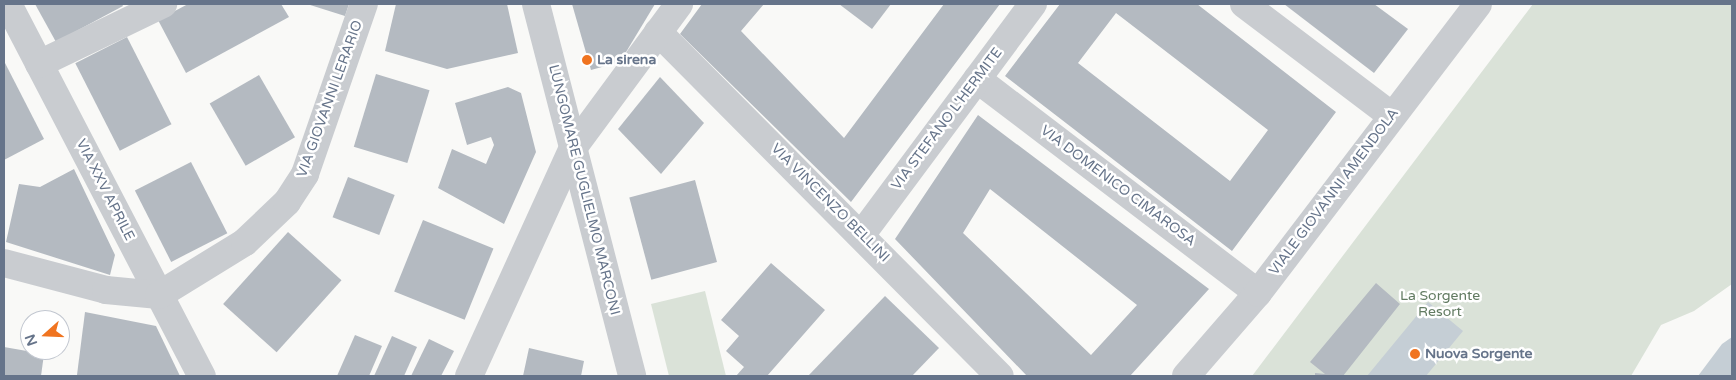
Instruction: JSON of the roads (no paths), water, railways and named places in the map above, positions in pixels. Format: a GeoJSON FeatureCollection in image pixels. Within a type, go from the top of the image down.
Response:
{"type":"FeatureCollection","features":[{"type":"Feature","properties":{"kind":"street","name":"VIA XXV APRILE"},"geometry":{"type":"LineString","coordinates":[[8,4],[202,376]]}},
{"type":"Feature","properties":{"kind":"street"},"geometry":{"type":"LineString","coordinates":[[39,64],[163,4]]}},
{"type":"Feature","properties":{"kind":"street","name":"VIA GIOVANNI LERARIO"},"geometry":{"type":"LineString","coordinates":[[159,294],[245,242],[287,202],[305,174],[364,4]]}},
{"type":"Feature","properties":{"kind":"street","name":"LUNGOMARE GUGLIELMO MARCONI"},"geometry":{"type":"LineString","coordinates":[[536,4],[632,376]]}},
{"type":"Feature","properties":{"kind":"street"},"geometry":{"type":"LineString","coordinates":[[469,376],[534,228],[573,148],[679,4]]}},
{"type":"Feature","properties":{"kind":"street","name":"VIA STEFANO L'HERMITE"},"geometry":{"type":"LineString","coordinates":[[862,234],[1033,4]]}},
{"type":"Feature","properties":{"kind":"street"},"geometry":{"type":"LineString","coordinates":[[1244,4],[1392,115]]}},
{"type":"Feature","properties":{"kind":"street","name":"VIALE GIOVANNI AMENDOLA"},"geometry":{"type":"LineString","coordinates":[[1186,376],[1258,293],[1478,4]]}},
{"type":"Feature","properties":{"kind":"street","name":"VIA VINCENZO BELLINI"},"geometry":{"type":"LineString","coordinates":[[658,32],[862,234],[1000,376]]}},
{"type":"Feature","properties":{"kind":"street","name":"VIA DOMENICO CIMAROSA"},"geometry":{"type":"LineString","coordinates":[[977,80],[1258,293]]}},
{"type":"Feature","properties":{"kind":"street"},"geometry":{"type":"LineString","coordinates":[[534,228],[562,208],[586,200]]}},
{"type":"Feature","properties":{"kind":"street"},"geometry":{"type":"LineString","coordinates":[[4,263],[106,290],[159,294]]}},
{"type":"Feature","properties":{"kind":"place","name":"La sirena"},"geometry":{"type":"Point","coordinates":[587,60]}},
{"type":"Feature","properties":{"kind":"place","name":"Nuova Sorgente"},"geometry":{"type":"Point","coordinates":[1415,354]}},
{"type":"Feature","properties":{"kind":"park label","name":"La Sorgente Resort"},"geometry":{"type":"Point","coordinates":[1440,304]}}]}
